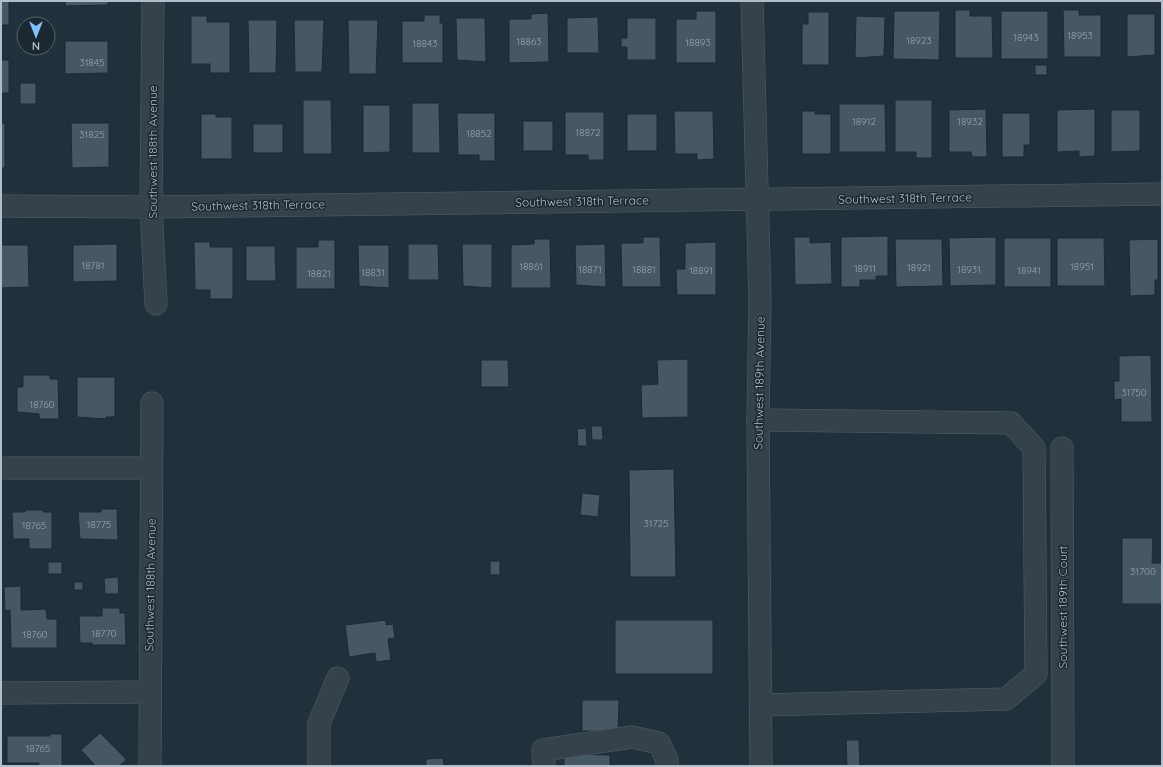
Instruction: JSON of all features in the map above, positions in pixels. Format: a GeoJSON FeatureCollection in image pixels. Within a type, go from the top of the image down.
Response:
{"type":"FeatureCollection","features":[{"type":"Feature","properties":{"kind":"street","name":"Southwest 188th Avenue"},"geometry":{"type":"LineString","coordinates":[[154,1],[151,207],[156,304]]}},
{"type":"Feature","properties":{"kind":"street","name":"Southwest 189th Avenue"},"geometry":{"type":"LineString","coordinates":[[752,1],[760,301],[758,420],[761,766]]}},
{"type":"Feature","properties":{"kind":"street","name":"Southwest 318th Terrace"},"geometry":{"type":"LineString","coordinates":[[1,206],[151,207],[1162,194]]}},
{"type":"Feature","properties":{"kind":"street","name":"Southwest 188th Avenue"},"geometry":{"type":"LineString","coordinates":[[150,766],[149,692],[152,403]]}},
{"type":"Feature","properties":{"kind":"street"},"geometry":{"type":"LineString","coordinates":[[758,420],[1011,423],[1034,448],[1036,674],[1006,699],[761,705]]}},
{"type":"Feature","properties":{"kind":"street","name":"Southwest 189th Court"},"geometry":{"type":"LineString","coordinates":[[1062,448],[1062,766]]}},
{"type":"Feature","properties":{"kind":"street"},"geometry":{"type":"LineString","coordinates":[[1,468],[152,468]]}},
{"type":"Feature","properties":{"kind":"street"},"geometry":{"type":"LineString","coordinates":[[319,766],[319,723],[338,678]]}},
{"type":"Feature","properties":{"kind":"street"},"geometry":{"type":"LineString","coordinates":[[1,693],[149,692]]}},
{"type":"Feature","properties":{"kind":"street"},"geometry":{"type":"LineString","coordinates":[[544,766],[543,750],[632,737],[659,743],[667,760],[667,766]]}},
{"type":"Feature","properties":{"kind":"building"},"geometry":{"type":"Polygon","coordinates":[[[1,1],[9,1],[9,25],[1,25],[1,1]]]}},
{"type":"Feature","properties":{"kind":"building"},"geometry":{"type":"Polygon","coordinates":[[[65,1],[108,1],[108,5],[65,6],[65,1]]]}},
{"type":"Feature","properties":{"kind":"building"},"geometry":{"type":"Polygon","coordinates":[[[955,10],[970,10],[970,16],[992,16],[993,58],[955,58],[955,10]]]}},
{"type":"Feature","properties":{"kind":"building"},"geometry":{"type":"Polygon","coordinates":[[[1063,10],[1079,10],[1079,15],[1101,15],[1101,57],[1064,57],[1063,10]]]}},
{"type":"Feature","properties":{"kind":"building"},"geometry":{"type":"Polygon","coordinates":[[[696,11],[716,11],[716,63],[676,63],[676,19],[696,19],[696,11]]]}},
{"type":"Feature","properties":{"kind":"building"},"geometry":{"type":"Polygon","coordinates":[[[894,11],[940,11],[939,60],[893,59],[894,11]]]}},
{"type":"Feature","properties":{"kind":"building"},"geometry":{"type":"Polygon","coordinates":[[[1001,11],[1048,11],[1048,59],[1001,59],[1001,11]]]}},
{"type":"Feature","properties":{"kind":"building"},"geometry":{"type":"Polygon","coordinates":[[[808,12],[829,12],[829,65],[802,65],[802,24],[808,24],[808,12]]]}},
{"type":"Feature","properties":{"kind":"building"},"geometry":{"type":"Polygon","coordinates":[[[548,13],[549,62],[509,63],[509,19],[531,19],[531,14],[548,13]]]}},
{"type":"Feature","properties":{"kind":"building"},"geometry":{"type":"Polygon","coordinates":[[[1127,14],[1155,14],[1155,55],[1127,57],[1127,14]]]}},
{"type":"Feature","properties":{"kind":"building"},"geometry":{"type":"Polygon","coordinates":[[[424,15],[440,15],[440,23],[443,23],[443,63],[402,63],[402,21],[424,21],[424,15]]]}},
{"type":"Feature","properties":{"kind":"building"},"geometry":{"type":"Polygon","coordinates":[[[191,16],[207,16],[207,22],[230,22],[230,73],[210,73],[210,64],[191,64],[191,16]]]}},
{"type":"Feature","properties":{"kind":"building"},"geometry":{"type":"Polygon","coordinates":[[[856,16],[885,17],[884,56],[855,58],[856,16]]]}},
{"type":"Feature","properties":{"kind":"building"},"geometry":{"type":"Polygon","coordinates":[[[598,17],[599,53],[567,53],[567,18],[598,17]]]}},
{"type":"Feature","properties":{"kind":"building"},"geometry":{"type":"Polygon","coordinates":[[[456,18],[485,18],[486,62],[457,60],[456,18]]]}},
{"type":"Feature","properties":{"kind":"building"},"geometry":{"type":"Polygon","coordinates":[[[627,18],[656,18],[656,60],[627,60],[627,47],[621,47],[621,38],[627,38],[627,18]]]}},
{"type":"Feature","properties":{"kind":"building"},"geometry":{"type":"Polygon","coordinates":[[[248,20],[277,20],[276,73],[249,73],[248,20]]]}},
{"type":"Feature","properties":{"kind":"building"},"geometry":{"type":"Polygon","coordinates":[[[294,20],[324,20],[322,72],[295,72],[294,20]]]}},
{"type":"Feature","properties":{"kind":"building"},"geometry":{"type":"Polygon","coordinates":[[[348,20],[378,20],[376,74],[349,74],[348,20]]]}},
{"type":"Feature","properties":{"kind":"building"},"geometry":{"type":"Polygon","coordinates":[[[65,41],[108,41],[108,73],[65,74],[65,41]]]}},
{"type":"Feature","properties":{"kind":"building"},"geometry":{"type":"Polygon","coordinates":[[[1,60],[9,60],[9,93],[1,93],[1,60]]]}},
{"type":"Feature","properties":{"kind":"building"},"geometry":{"type":"Polygon","coordinates":[[[1035,65],[1047,65],[1047,75],[1035,75],[1035,65]]]}},
{"type":"Feature","properties":{"kind":"building"},"geometry":{"type":"Polygon","coordinates":[[[20,83],[36,83],[36,104],[20,104],[20,83]]]}},
{"type":"Feature","properties":{"kind":"building"},"geometry":{"type":"Polygon","coordinates":[[[303,100],[331,100],[332,154],[303,154],[303,100]]]}},
{"type":"Feature","properties":{"kind":"building"},"geometry":{"type":"Polygon","coordinates":[[[895,100],[932,100],[932,158],[916,158],[916,152],[895,152],[895,100]]]}},
{"type":"Feature","properties":{"kind":"building"},"geometry":{"type":"Polygon","coordinates":[[[412,103],[439,103],[440,153],[412,153],[412,103]]]}},
{"type":"Feature","properties":{"kind":"building"},"geometry":{"type":"Polygon","coordinates":[[[839,104],[885,104],[886,152],[839,152],[839,104]]]}},
{"type":"Feature","properties":{"kind":"building"},"geometry":{"type":"Polygon","coordinates":[[[363,105],[390,105],[390,152],[363,153],[363,105]]]}},
{"type":"Feature","properties":{"kind":"building"},"geometry":{"type":"Polygon","coordinates":[[[986,109],[987,157],[972,157],[971,152],[949,152],[949,110],[986,109]]]}},
{"type":"Feature","properties":{"kind":"building"},"geometry":{"type":"Polygon","coordinates":[[[1095,109],[1095,156],[1079,157],[1079,151],[1057,152],[1057,110],[1095,109]]]}},
{"type":"Feature","properties":{"kind":"building"},"geometry":{"type":"Polygon","coordinates":[[[1111,110],[1140,110],[1140,151],[1111,152],[1111,110]]]}},
{"type":"Feature","properties":{"kind":"building"},"geometry":{"type":"Polygon","coordinates":[[[674,111],[713,111],[714,159],[697,160],[697,154],[675,154],[674,111]]]}},
{"type":"Feature","properties":{"kind":"building"},"geometry":{"type":"Polygon","coordinates":[[[802,111],[815,111],[815,114],[831,114],[831,154],[802,154],[802,111]]]}},
{"type":"Feature","properties":{"kind":"building"},"geometry":{"type":"Polygon","coordinates":[[[565,112],[604,112],[604,160],[588,160],[588,155],[565,155],[565,112]]]}},
{"type":"Feature","properties":{"kind":"building"},"geometry":{"type":"Polygon","coordinates":[[[457,113],[495,113],[495,161],[479,161],[479,155],[458,155],[457,113]]]}},
{"type":"Feature","properties":{"kind":"building"},"geometry":{"type":"Polygon","coordinates":[[[1002,113],[1030,113],[1030,145],[1024,145],[1024,157],[1002,157],[1002,113]]]}},
{"type":"Feature","properties":{"kind":"building"},"geometry":{"type":"Polygon","coordinates":[[[201,114],[216,114],[216,117],[232,117],[232,159],[201,159],[201,114]]]}},
{"type":"Feature","properties":{"kind":"building"},"geometry":{"type":"Polygon","coordinates":[[[627,114],[657,114],[657,151],[627,151],[627,114]]]}},
{"type":"Feature","properties":{"kind":"building"},"geometry":{"type":"Polygon","coordinates":[[[523,121],[553,121],[553,151],[523,151],[523,121]]]}},
{"type":"Feature","properties":{"kind":"building"},"geometry":{"type":"Polygon","coordinates":[[[1,123],[5,123],[5,168],[1,168],[1,123]]]}},
{"type":"Feature","properties":{"kind":"building"},"geometry":{"type":"Polygon","coordinates":[[[71,123],[109,123],[109,167],[72,168],[71,123]]]}},
{"type":"Feature","properties":{"kind":"building"},"geometry":{"type":"Polygon","coordinates":[[[253,124],[283,124],[283,153],[253,153],[253,124]]]}},
{"type":"Feature","properties":{"kind":"building"},"geometry":{"type":"Polygon","coordinates":[[[888,236],[888,276],[876,276],[876,280],[860,280],[860,287],[841,287],[841,237],[888,236]]]}},
{"type":"Feature","properties":{"kind":"building"},"geometry":{"type":"Polygon","coordinates":[[[643,237],[660,237],[661,287],[622,287],[621,243],[643,243],[643,237]]]}},
{"type":"Feature","properties":{"kind":"building"},"geometry":{"type":"Polygon","coordinates":[[[794,237],[810,237],[810,243],[831,242],[832,284],[795,285],[794,237]]]}},
{"type":"Feature","properties":{"kind":"building"},"geometry":{"type":"Polygon","coordinates":[[[996,237],[996,285],[950,286],[949,238],[996,237]]]}},
{"type":"Feature","properties":{"kind":"building"},"geometry":{"type":"Polygon","coordinates":[[[1004,238],[1051,238],[1051,287],[1004,287],[1004,238]]]}},
{"type":"Feature","properties":{"kind":"building"},"geometry":{"type":"Polygon","coordinates":[[[1057,238],[1104,238],[1105,286],[1057,286],[1057,238]]]}},
{"type":"Feature","properties":{"kind":"building"},"geometry":{"type":"Polygon","coordinates":[[[534,239],[550,239],[551,288],[511,288],[511,245],[534,244],[534,239]]]}},
{"type":"Feature","properties":{"kind":"building"},"geometry":{"type":"Polygon","coordinates":[[[895,239],[942,239],[943,286],[896,287],[895,239]]]}},
{"type":"Feature","properties":{"kind":"building"},"geometry":{"type":"Polygon","coordinates":[[[1158,239],[1158,280],[1155,280],[1155,295],[1130,296],[1129,240],[1158,239]]]}},
{"type":"Feature","properties":{"kind":"building"},"geometry":{"type":"Polygon","coordinates":[[[318,240],[335,240],[335,289],[296,289],[296,247],[318,247],[318,240]]]}},
{"type":"Feature","properties":{"kind":"building"},"geometry":{"type":"Polygon","coordinates":[[[194,242],[210,242],[210,247],[233,247],[233,299],[210,299],[210,290],[195,290],[194,242]]]}},
{"type":"Feature","properties":{"kind":"building"},"geometry":{"type":"Polygon","coordinates":[[[716,242],[716,295],[677,295],[676,269],[685,269],[685,243],[716,242]]]}},
{"type":"Feature","properties":{"kind":"building"},"geometry":{"type":"Polygon","coordinates":[[[117,244],[117,281],[73,282],[73,245],[117,244]]]}},
{"type":"Feature","properties":{"kind":"building"},"geometry":{"type":"Polygon","coordinates":[[[408,244],[438,244],[439,280],[408,280],[408,244]]]}},
{"type":"Feature","properties":{"kind":"building"},"geometry":{"type":"Polygon","coordinates":[[[462,244],[492,244],[492,288],[463,286],[462,244]]]}},
{"type":"Feature","properties":{"kind":"building"},"geometry":{"type":"Polygon","coordinates":[[[605,244],[606,287],[576,285],[575,245],[605,244]]]}},
{"type":"Feature","properties":{"kind":"building"},"geometry":{"type":"Polygon","coordinates":[[[1,245],[28,245],[29,287],[1,288],[1,245]]]}},
{"type":"Feature","properties":{"kind":"building"},"geometry":{"type":"Polygon","coordinates":[[[358,245],[389,245],[389,288],[359,286],[358,245]]]}},
{"type":"Feature","properties":{"kind":"building"},"geometry":{"type":"Polygon","coordinates":[[[246,246],[275,246],[276,281],[246,281],[246,246]]]}},
{"type":"Feature","properties":{"kind":"building"},"geometry":{"type":"Polygon","coordinates":[[[1151,355],[1152,422],[1121,422],[1121,399],[1114,400],[1114,381],[1119,381],[1119,356],[1151,355]]]}},
{"type":"Feature","properties":{"kind":"building"},"geometry":{"type":"Polygon","coordinates":[[[688,359],[688,417],[642,418],[641,385],[658,384],[657,360],[688,359]]]}},
{"type":"Feature","properties":{"kind":"building"},"geometry":{"type":"Polygon","coordinates":[[[481,360],[508,360],[509,387],[481,387],[481,360]]]}},
{"type":"Feature","properties":{"kind":"building"},"geometry":{"type":"Polygon","coordinates":[[[23,375],[50,375],[50,379],[58,379],[59,419],[39,419],[39,414],[17,412],[17,387],[23,387],[23,375]]]}},
{"type":"Feature","properties":{"kind":"building"},"geometry":{"type":"Polygon","coordinates":[[[77,377],[115,377],[115,417],[106,417],[106,419],[77,417],[77,377]]]}},
{"type":"Feature","properties":{"kind":"building"},"geometry":{"type":"Polygon","coordinates":[[[591,426],[602,426],[603,440],[592,440],[591,426]]]}},
{"type":"Feature","properties":{"kind":"building"},"geometry":{"type":"Polygon","coordinates":[[[586,428],[587,446],[578,446],[577,429],[586,428]]]}},
{"type":"Feature","properties":{"kind":"building"},"geometry":{"type":"Polygon","coordinates":[[[674,469],[676,577],[630,577],[629,470],[674,469]]]}},
{"type":"Feature","properties":{"kind":"building"},"geometry":{"type":"Polygon","coordinates":[[[582,493],[600,495],[598,517],[580,515],[582,493]]]}},
{"type":"Feature","properties":{"kind":"building"},"geometry":{"type":"Polygon","coordinates":[[[101,509],[117,509],[118,540],[80,539],[78,512],[101,512],[101,509]]]}},
{"type":"Feature","properties":{"kind":"building"},"geometry":{"type":"Polygon","coordinates":[[[25,510],[43,510],[43,512],[52,512],[52,549],[29,549],[29,539],[13,539],[12,512],[25,512],[25,510]]]}},
{"type":"Feature","properties":{"kind":"building"},"geometry":{"type":"Polygon","coordinates":[[[1122,538],[1153,538],[1152,563],[1162,563],[1162,604],[1122,604],[1122,538]]]}},
{"type":"Feature","properties":{"kind":"building"},"geometry":{"type":"Polygon","coordinates":[[[490,561],[500,561],[500,575],[490,575],[490,561]]]}},
{"type":"Feature","properties":{"kind":"building"},"geometry":{"type":"Polygon","coordinates":[[[48,562],[62,562],[62,574],[48,574],[48,562]]]}},
{"type":"Feature","properties":{"kind":"building"},"geometry":{"type":"Polygon","coordinates":[[[118,577],[119,594],[105,594],[104,578],[118,577]]]}},
{"type":"Feature","properties":{"kind":"building"},"geometry":{"type":"Polygon","coordinates":[[[74,582],[83,582],[83,590],[74,590],[74,582]]]}},
{"type":"Feature","properties":{"kind":"building"},"geometry":{"type":"Polygon","coordinates":[[[21,586],[21,610],[46,609],[47,619],[57,619],[57,648],[11,648],[10,610],[5,611],[4,587],[21,586]]]}},
{"type":"Feature","properties":{"kind":"building"},"geometry":{"type":"Polygon","coordinates":[[[102,608],[120,608],[120,613],[125,613],[126,645],[92,645],[92,643],[80,643],[79,616],[102,616],[102,608]]]}},
{"type":"Feature","properties":{"kind":"building"},"geometry":{"type":"Polygon","coordinates":[[[386,620],[386,625],[393,624],[395,638],[388,639],[391,660],[376,662],[375,653],[349,657],[345,625],[386,620]]]}},
{"type":"Feature","properties":{"kind":"building"},"geometry":{"type":"Polygon","coordinates":[[[615,620],[713,620],[713,674],[615,674],[615,620]]]}},
{"type":"Feature","properties":{"kind":"building"},"geometry":{"type":"Polygon","coordinates":[[[582,700],[619,700],[618,731],[582,731],[582,700]]]}},
{"type":"Feature","properties":{"kind":"building"},"geometry":{"type":"Polygon","coordinates":[[[100,733],[125,758],[126,760],[119,766],[94,766],[95,765],[81,750],[100,733]]]}},
{"type":"Feature","properties":{"kind":"building"},"geometry":{"type":"Polygon","coordinates":[[[49,734],[62,734],[62,766],[39,766],[39,763],[7,763],[7,736],[50,736],[49,734]]]}},
{"type":"Feature","properties":{"kind":"building"},"geometry":{"type":"Polygon","coordinates":[[[846,740],[859,740],[860,766],[847,766],[846,740]]]}},
{"type":"Feature","properties":{"kind":"building"},"geometry":{"type":"Polygon","coordinates":[[[564,754],[610,755],[610,766],[564,766],[564,754]]]}},
{"type":"Feature","properties":{"kind":"building"},"geometry":{"type":"Polygon","coordinates":[[[443,758],[444,766],[426,766],[426,759],[443,758]]]}}]}
